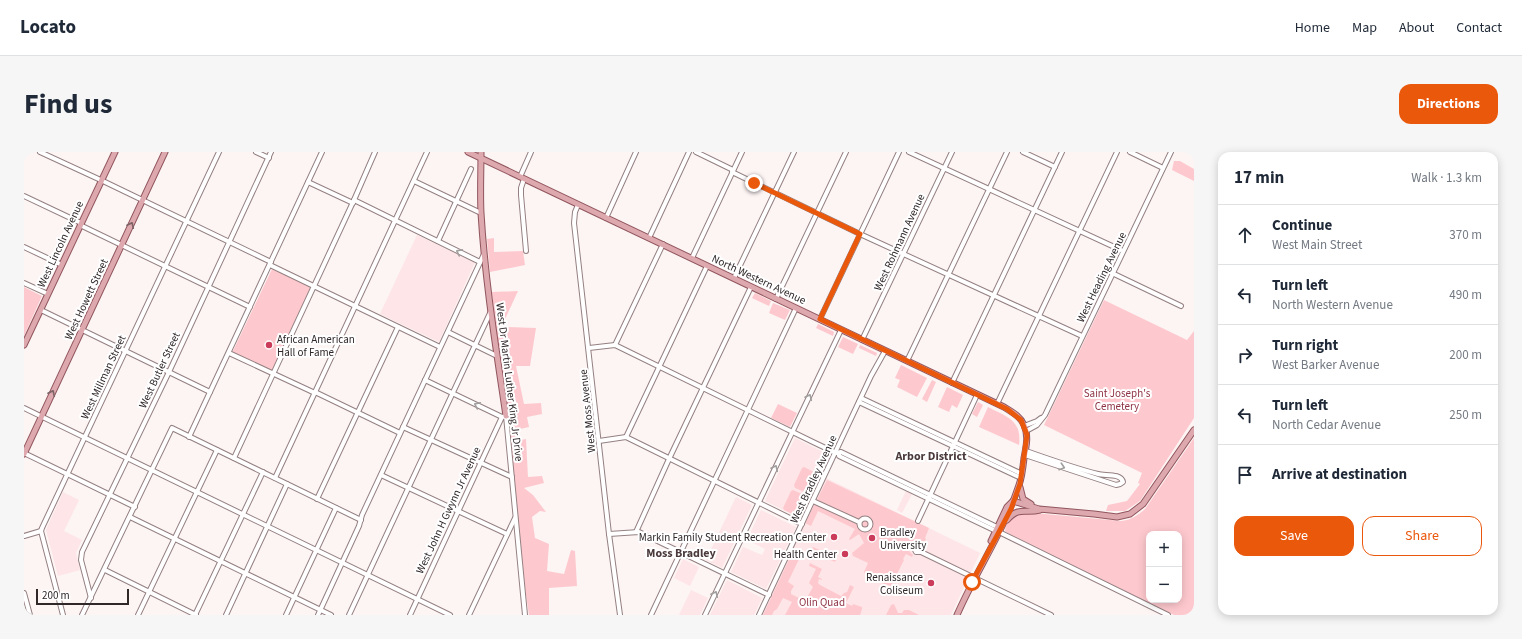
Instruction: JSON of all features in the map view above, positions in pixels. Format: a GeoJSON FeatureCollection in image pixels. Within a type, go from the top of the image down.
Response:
{"type":"FeatureCollection","features":[{"type":"Feature","properties":{"kind":"main road","name":"West Lincoln Avenue"},"geometry":{"type":"LineString","coordinates":[[24,345],[115,152]]}},
{"type":"Feature","properties":{"kind":"main road","name":"West Howett Street"},"geometry":{"type":"LineString","coordinates":[[24,454],[166,152]]}},
{"type":"Feature","properties":{"kind":"main road","name":"North Western Avenue"},"geometry":{"type":"LineString","coordinates":[[468,152],[481,155],[522,178],[997,404],[1015,414],[1025,429]]}},
{"type":"Feature","properties":{"kind":"main road","name":"West Dr Martin Luther King Jr Drive"},"geometry":{"type":"LineString","coordinates":[[481,155],[481,213],[484,252],[504,416]]}},
{"type":"Feature","properties":{"kind":"main road"},"geometry":{"type":"LineString","coordinates":[[1004,523],[1020,484],[1027,435],[1025,429]]}},
{"type":"Feature","properties":{"kind":"main road"},"geometry":{"type":"LineString","coordinates":[[1012,502],[1042,509],[1115,516],[1131,514],[1145,501],[1194,432]]}},
{"type":"Feature","properties":{"kind":"main road"},"geometry":{"type":"LineString","coordinates":[[1020,484],[1023,499],[1026,502],[1042,509]]}},
{"type":"Feature","properties":{"kind":"main road"},"geometry":{"type":"LineString","coordinates":[[956,615],[998,530],[1007,507],[1012,502]]}},
{"type":"Feature","properties":{"kind":"main road"},"geometry":{"type":"LineString","coordinates":[[998,530],[1015,512],[1020,510],[1034,511],[1042,509]]}},
{"type":"Feature","properties":{"kind":"street"},"geometry":{"type":"LineString","coordinates":[[40,152],[143,200],[440,347]]}},
{"type":"Feature","properties":{"kind":"street","name":"West Millman Street"},"geometry":{"type":"LineString","coordinates":[[41,531],[218,152]]}},
{"type":"Feature","properties":{"kind":"street"},"geometry":{"type":"LineString","coordinates":[[256,152],[268,158]]}},
{"type":"Feature","properties":{"kind":"street","name":"West Butler Street"},"geometry":{"type":"LineString","coordinates":[[91,598],[80,556],[169,372],[271,152]]}},
{"type":"Feature","properties":{"kind":"street"},"geometry":{"type":"LineString","coordinates":[[189,437],[322,152]]}},
{"type":"Feature","properties":{"kind":"street"},"geometry":{"type":"LineString","coordinates":[[234,458],[354,202],[375,152]]}},
{"type":"Feature","properties":{"kind":"street"},"geometry":{"type":"LineString","coordinates":[[275,478],[428,152]]}},
{"type":"Feature","properties":{"kind":"street"},"geometry":{"type":"LineString","coordinates":[[526,251],[521,188],[522,178],[532,152]]}},
{"type":"Feature","properties":{"kind":"street"},"geometry":{"type":"LineString","coordinates":[[606,218],[636,152]]}},
{"type":"Feature","properties":{"kind":"street"},"geometry":{"type":"LineString","coordinates":[[649,238],[689,152]]}},
{"type":"Feature","properties":{"kind":"street"},"geometry":{"type":"LineString","coordinates":[[696,152],[817,214],[1082,336]]}},
{"type":"Feature","properties":{"kind":"street"},"geometry":{"type":"LineString","coordinates":[[692,258],[742,152]]}},
{"type":"Feature","properties":{"kind":"street"},"geometry":{"type":"LineString","coordinates":[[734,278],[794,152]]}},
{"type":"Feature","properties":{"kind":"street"},"geometry":{"type":"LineString","coordinates":[[776,299],[846,152]]}},
{"type":"Feature","properties":{"kind":"street"},"geometry":{"type":"LineString","coordinates":[[820,319],[899,152]]}},
{"type":"Feature","properties":{"kind":"street"},"geometry":{"type":"LineString","coordinates":[[909,152],[1123,251]]}},
{"type":"Feature","properties":{"kind":"street","name":"West Rohmann Avenue"},"geometry":{"type":"LineString","coordinates":[[862,340],[952,152]]}},
{"type":"Feature","properties":{"kind":"street"},"geometry":{"type":"LineString","coordinates":[[907,361],[1007,152]]}},
{"type":"Feature","properties":{"kind":"street"},"geometry":{"type":"LineString","coordinates":[[1023,152],[1055,167]]}},
{"type":"Feature","properties":{"kind":"street"},"geometry":{"type":"LineString","coordinates":[[952,383],[1062,152]]}},
{"type":"Feature","properties":{"kind":"street"},"geometry":{"type":"LineString","coordinates":[[997,404],[1117,152]]}},
{"type":"Feature","properties":{"kind":"street"},"geometry":{"type":"LineString","coordinates":[[1130,152],[1163,168]]}},
{"type":"Feature","properties":{"kind":"street","name":"West Heading Avenue"},"geometry":{"type":"LineString","coordinates":[[1025,429],[1039,423],[1047,409],[1171,152]]}},
{"type":"Feature","properties":{"kind":"street"},"geometry":{"type":"LineString","coordinates":[[438,241],[471,169]]}},
{"type":"Feature","properties":{"kind":"street"},"geometry":{"type":"LineString","coordinates":[[414,181],[481,213]]}},
{"type":"Feature","properties":{"kind":"street"},"geometry":{"type":"LineString","coordinates":[[308,182],[396,221],[480,262]]}},
{"type":"Feature","properties":{"kind":"street"},"geometry":{"type":"LineString","coordinates":[[24,196],[250,307]]}},
{"type":"Feature","properties":{"kind":"street","name":"West Moss Avenue"},"geometry":{"type":"LineString","coordinates":[[578,205],[574,220],[609,534],[620,615]]}},
{"type":"Feature","properties":{"kind":"street"},"geometry":{"type":"LineString","coordinates":[[615,345],[663,244]]}},
{"type":"Feature","properties":{"kind":"street"},"geometry":{"type":"LineString","coordinates":[[24,247],[62,265]]}},
{"type":"Feature","properties":{"kind":"street"},"geometry":{"type":"LineString","coordinates":[[318,615],[484,252]]}},
{"type":"Feature","properties":{"kind":"street"},"geometry":{"type":"LineString","coordinates":[[626,437],[707,266]]}},
{"type":"Feature","properties":{"kind":"street"},"geometry":{"type":"LineString","coordinates":[[1112,272],[1181,306]]}},
{"type":"Feature","properties":{"kind":"street"},"geometry":{"type":"LineString","coordinates":[[24,282],[48,294]]}},
{"type":"Feature","properties":{"kind":"street"},"geometry":{"type":"LineString","coordinates":[[636,532],[751,287]]}},
{"type":"Feature","properties":{"kind":"street"},"geometry":{"type":"LineString","coordinates":[[651,615],[796,308]]}},
{"type":"Feature","properties":{"kind":"street"},"geometry":{"type":"LineString","coordinates":[[41,310],[210,392]]}},
{"type":"Feature","properties":{"kind":"street"},"geometry":{"type":"LineString","coordinates":[[349,615],[491,311]]}},
{"type":"Feature","properties":{"kind":"street"},"geometry":{"type":"LineString","coordinates":[[317,499],[398,327]]}},
{"type":"Feature","properties":{"kind":"street"},"geometry":{"type":"LineString","coordinates":[[705,615],[842,330]]}},
{"type":"Feature","properties":{"kind":"street"},"geometry":{"type":"LineString","coordinates":[[448,332],[497,356]]}},
{"type":"Feature","properties":{"kind":"street"},"geometry":{"type":"LineString","coordinates":[[589,348],[615,345],[837,453],[839,456],[930,497],[998,530],[1168,615]]}},
{"type":"Feature","properties":{"kind":"street","name":"West Bradley Avenue"},"geometry":{"type":"LineString","coordinates":[[759,615],[837,453],[860,400],[885,351]]}},
{"type":"Feature","properties":{"kind":"street"},"geometry":{"type":"LineString","coordinates":[[229,353],[400,434]]}},
{"type":"Feature","properties":{"kind":"street"},"geometry":{"type":"LineString","coordinates":[[425,380],[504,416]]}},
{"type":"Feature","properties":{"kind":"street"},"geometry":{"type":"LineString","coordinates":[[918,521],[977,395]]}},
{"type":"Feature","properties":{"kind":"street"},"geometry":{"type":"LineString","coordinates":[[860,400],[1021,476]]}},
{"type":"Feature","properties":{"kind":"street"},"geometry":{"type":"LineString","coordinates":[[24,408],[450,615]]}},
{"type":"Feature","properties":{"kind":"street","name":"West John H Gwynn Jr Avenue"},"geometry":{"type":"LineString","coordinates":[[410,615],[480,463],[504,416]]}},
{"type":"Feature","properties":{"kind":"street","name":"West Dr Martin Luther King Jr Drive"},"geometry":{"type":"LineString","coordinates":[[504,416],[512,477],[525,615]]}},
{"type":"Feature","properties":{"kind":"street"},"geometry":{"type":"LineString","coordinates":[[403,427],[512,477]]}},
{"type":"Feature","properties":{"kind":"street"},"geometry":{"type":"LineString","coordinates":[[82,615],[172,428],[361,520]]}},
{"type":"Feature","properties":{"kind":"street"},"geometry":{"type":"LineString","coordinates":[[599,441],[626,437],[714,482],[802,524]]}},
{"type":"Feature","properties":{"kind":"street"},"geometry":{"type":"LineString","coordinates":[[138,615],[217,450]]}},
{"type":"Feature","properties":{"kind":"street"},"geometry":{"type":"LineString","coordinates":[[1025,453],[1098,474],[1120,476],[1123,482],[1116,485],[1025,453]]}},
{"type":"Feature","properties":{"kind":"street"},"geometry":{"type":"LineString","coordinates":[[24,454],[134,507]]}},
{"type":"Feature","properties":{"kind":"street"},"geometry":{"type":"LineString","coordinates":[[104,570],[196,615],[263,472]]}},
{"type":"Feature","properties":{"kind":"street"},"geometry":{"type":"LineString","coordinates":[[381,475],[507,534]]}},
{"type":"Feature","properties":{"kind":"street"},"geometry":{"type":"LineString","coordinates":[[226,615],[287,484]]}},
{"type":"Feature","properties":{"kind":"street"},"geometry":{"type":"LineString","coordinates":[[813,501],[859,522]]}},
{"type":"Feature","properties":{"kind":"street"},"geometry":{"type":"LineString","coordinates":[[286,615],[336,508]]}},
{"type":"Feature","properties":{"kind":"street"},"geometry":{"type":"LineString","coordinates":[[130,517],[331,615]]}},
{"type":"Feature","properties":{"kind":"street"},"geometry":{"type":"LineString","coordinates":[[469,615],[515,517]]}},
{"type":"Feature","properties":{"kind":"street"},"geometry":{"type":"LineString","coordinates":[[24,536],[41,531],[63,615]]}},
{"type":"Feature","properties":{"kind":"street"},"geometry":{"type":"LineString","coordinates":[[609,534],[636,532],[768,595]]}},
{"type":"Feature","properties":{"kind":"street"},"geometry":{"type":"LineString","coordinates":[[921,552],[1052,615]]}},
{"type":"Feature","properties":{"kind":"street"},"geometry":{"type":"LineString","coordinates":[[24,593],[30,615]]}},
{"type":"Feature","properties":{"kind":"street"},"geometry":{"type":"LineString","coordinates":[[1156,615],[1161,612]]}},
{"type":"Feature","properties":{"kind":"shaded area"},"geometry":{"type":"Polygon","coordinates":[[[417,235],[475,262],[439,342],[380,314],[417,235]]]}},
{"type":"Feature","properties":{"kind":"shaded area"},"geometry":{"type":"Polygon","coordinates":[[[795,438],[829,455],[800,518],[765,501],[795,438]]]}},
{"type":"Feature","properties":{"kind":"shaded area","name":"Bradley University"},"geometry":{"type":"Polygon","coordinates":[[[824,477],[980,553],[951,615],[759,615],[824,477]]]}},
{"type":"Feature","properties":{"kind":"shaded area","name":"Bradley University"},"geometry":{"type":"Polygon","coordinates":[[[906,491],[912,494],[902,513],[897,510],[906,491]]]}},
{"type":"Feature","properties":{"kind":"shaded area"},"geometry":{"type":"Polygon","coordinates":[[[63,492],[79,500],[64,531],[82,540],[76,553],[80,570],[58,576],[46,530],[63,492]]]}},
{"type":"Feature","properties":{"kind":"shaded area"},"geometry":{"type":"Polygon","coordinates":[[[736,497],[752,505],[722,568],[706,560],[736,497]]]}},
{"type":"Feature","properties":{"kind":"shaded area"},"geometry":{"type":"Polygon","coordinates":[[[761,510],[796,527],[766,589],[731,572],[743,547],[762,555],[765,549],[747,540],[761,510]]]}},
{"type":"Feature","properties":{"kind":"shaded area"},"geometry":{"type":"Polygon","coordinates":[[[683,559],[699,567],[690,586],[674,578],[683,559]]]}},
{"type":"Feature","properties":{"kind":"shaded area"},"geometry":{"type":"Polygon","coordinates":[[[727,580],[762,598],[754,615],[710,615],[727,580]]]}},
{"type":"Feature","properties":{"kind":"shaded area"},"geometry":{"type":"Polygon","coordinates":[[[691,590],[708,598],[700,615],[679,615],[691,590]]]}},
{"type":"Feature","properties":{"kind":"green space"},"geometry":{"type":"Polygon","coordinates":[[[1174,161],[1180,161],[1194,169],[1194,181],[1172,170],[1174,161]]]}},
{"type":"Feature","properties":{"kind":"green space"},"geometry":{"type":"Polygon","coordinates":[[[494,238],[494,252],[523,251],[525,265],[490,272],[487,239],[494,238]]]}},
{"type":"Feature","properties":{"kind":"green space"},"geometry":{"type":"Polygon","coordinates":[[[272,269],[311,287],[272,371],[232,353],[272,269]]]}},
{"type":"Feature","properties":{"kind":"green space"},"geometry":{"type":"Polygon","coordinates":[[[24,287],[42,296],[24,336],[24,287]]]}},
{"type":"Feature","properties":{"kind":"green space"},"geometry":{"type":"Polygon","coordinates":[[[518,291],[506,317],[505,327],[536,328],[530,366],[516,366],[524,404],[541,403],[542,414],[527,417],[529,427],[516,430],[516,441],[526,439],[528,477],[542,476],[544,483],[524,488],[533,495],[546,512],[540,511],[532,517],[535,538],[549,544],[547,571],[564,574],[571,550],[575,551],[577,586],[549,588],[549,615],[529,615],[518,542],[512,452],[497,344],[492,292],[518,291]]]}},
{"type":"Feature","properties":{"kind":"green space"},"geometry":{"type":"Polygon","coordinates":[[[755,293],[771,301],[769,306],[752,298],[755,293]]]}},
{"type":"Feature","properties":{"kind":"green space","name":"Saint Joseph's Cemetery"},"geometry":{"type":"Polygon","coordinates":[[[1104,300],[1187,340],[1194,331],[1194,418],[1140,501],[1125,511],[1106,511],[1108,505],[1127,501],[1140,484],[1138,483],[1142,473],[1044,425],[1104,300]]]}},
{"type":"Feature","properties":{"kind":"green space"},"geometry":{"type":"Polygon","coordinates":[[[773,303],[790,310],[785,320],[769,313],[773,303]]]}},
{"type":"Feature","properties":{"kind":"green space"},"geometry":{"type":"Polygon","coordinates":[[[818,324],[834,332],[833,336],[816,328],[818,324]]]}},
{"type":"Feature","properties":{"kind":"green space"},"geometry":{"type":"Polygon","coordinates":[[[843,337],[858,344],[853,354],[838,347],[843,337]]]}},
{"type":"Feature","properties":{"kind":"green space"},"geometry":{"type":"Polygon","coordinates":[[[860,345],[877,353],[876,356],[859,348],[860,345]]]}},
{"type":"Feature","properties":{"kind":"green space"},"geometry":{"type":"Polygon","coordinates":[[[901,365],[927,378],[917,397],[897,387],[900,380],[895,378],[901,365]]]}},
{"type":"Feature","properties":{"kind":"green space"},"geometry":{"type":"Polygon","coordinates":[[[932,380],[936,382],[927,402],[922,399],[932,380]]]}},
{"type":"Feature","properties":{"kind":"green space"},"geometry":{"type":"Polygon","coordinates":[[[947,387],[963,395],[957,408],[952,405],[949,412],[938,407],[947,387]]]}},
{"type":"Feature","properties":{"kind":"green space"},"geometry":{"type":"Polygon","coordinates":[[[978,402],[983,405],[977,417],[972,414],[978,402]]]}},
{"type":"Feature","properties":{"kind":"green space"},"geometry":{"type":"Polygon","coordinates":[[[778,404],[797,413],[790,427],[771,418],[778,404]]]}},
{"type":"Feature","properties":{"kind":"green space"},"geometry":{"type":"Polygon","coordinates":[[[988,407],[1012,420],[1018,430],[1019,445],[979,427],[988,407]]]}},
{"type":"Feature","properties":{"kind":"green space"},"geometry":{"type":"Polygon","coordinates":[[[1194,438],[1194,615],[1174,615],[1149,603],[1182,603],[1182,531],[1146,531],[1146,601],[1012,536],[1005,531],[1009,521],[1023,512],[1121,521],[1128,520],[1145,509],[1194,438]]]}},
{"type":"Feature","properties":{"kind":"green space"},"geometry":{"type":"Polygon","coordinates":[[[804,467],[817,475],[807,493],[795,488],[794,485],[802,468],[804,467]]]}},
{"type":"Feature","properties":{"kind":"green space"},"geometry":{"type":"Polygon","coordinates":[[[827,480],[929,528],[924,544],[916,541],[910,544],[909,551],[913,555],[912,557],[906,554],[891,586],[878,582],[879,580],[876,578],[875,581],[867,577],[864,572],[868,563],[853,556],[852,553],[864,543],[859,534],[850,540],[849,539],[855,529],[818,511],[811,526],[805,523],[827,480]]]}},
{"type":"Feature","properties":{"kind":"green space"},"geometry":{"type":"Polygon","coordinates":[[[793,490],[806,496],[798,515],[796,516],[783,508],[791,491],[793,490]]]}},
{"type":"Feature","properties":{"kind":"green space"},"geometry":{"type":"Polygon","coordinates":[[[813,547],[837,558],[835,562],[811,551],[813,547]]]}},
{"type":"Feature","properties":{"kind":"green space","name":"Olin Quad"},"geometry":{"type":"Polygon","coordinates":[[[793,551],[801,555],[788,582],[794,586],[791,594],[805,601],[813,587],[809,583],[816,569],[809,566],[810,563],[822,569],[818,577],[822,579],[819,579],[818,583],[820,585],[841,596],[847,592],[850,585],[854,587],[846,603],[852,606],[853,604],[862,607],[860,615],[785,615],[792,602],[783,598],[772,615],[763,615],[793,551]]]}},
{"type":"Feature","properties":{"kind":"green space"},"geometry":{"type":"Polygon","coordinates":[[[894,604],[898,613],[902,613],[904,610],[909,610],[919,615],[886,615],[891,605],[894,604]]]}},
{"type":"Feature","properties":{"kind":"place","name":"African American Hall of Fame"},"geometry":{"type":"Point","coordinates":[269,345]}},
{"type":"Feature","properties":{"kind":"place","name":"Markin Family Student Recreation Center"},"geometry":{"type":"Point","coordinates":[834,537]}},
{"type":"Feature","properties":{"kind":"place","name":"Bradley University"},"geometry":{"type":"Point","coordinates":[872,538]}},
{"type":"Feature","properties":{"kind":"place","name":"Health Center"},"geometry":{"type":"Point","coordinates":[845,554]}},
{"type":"Feature","properties":{"kind":"place","name":"Renaissance Coliseum"},"geometry":{"type":"Point","coordinates":[931,583]}},
{"type":"Feature","properties":{"kind":"district","name":"Arbor District"},"geometry":{"type":"Point","coordinates":[931,456]}},
{"type":"Feature","properties":{"kind":"district","name":"Moss Bradley"},"geometry":{"type":"Point","coordinates":[681,553]}},
{"type":"Feature","properties":{"kind":"route"},"geometry":{"type":"LineString","coordinates":[[754,183],[860,234],[820,319],[1007,409],[1015,414],[1023,423],[1027,439],[1020,484],[1012,502],[1011,509],[972,582]]}}]}
